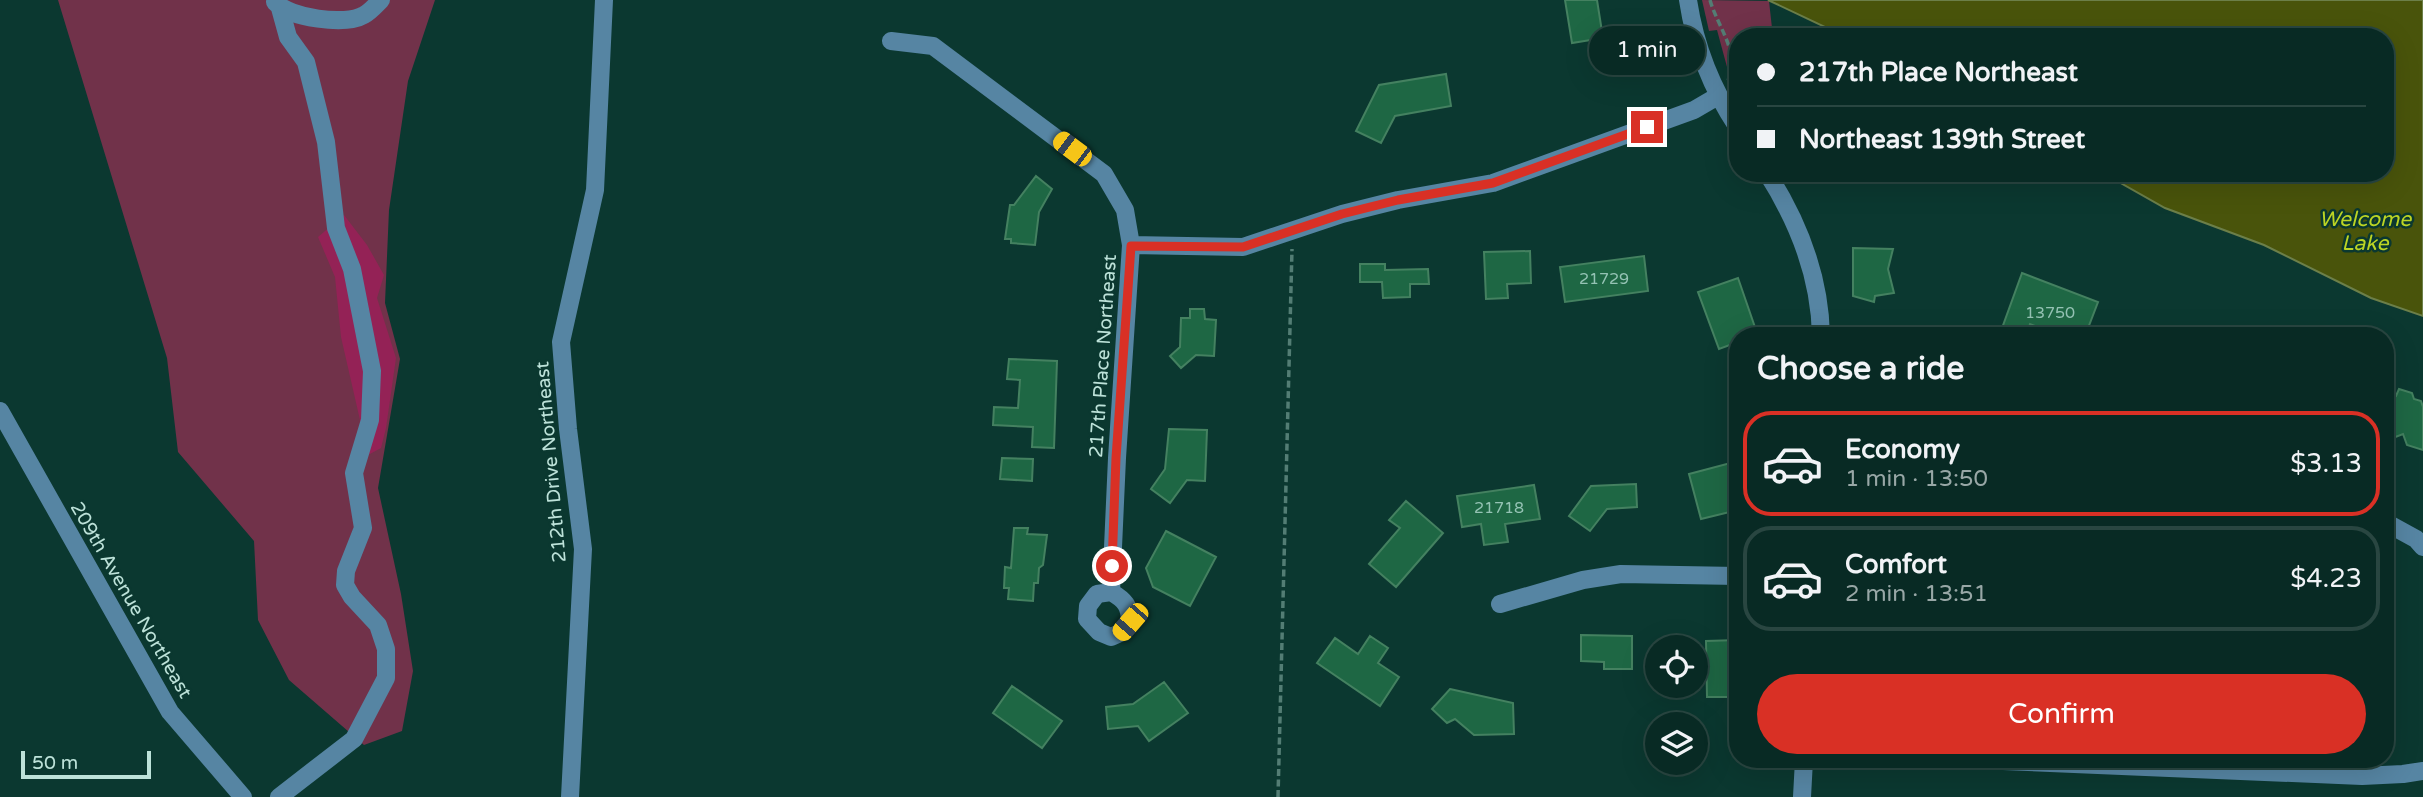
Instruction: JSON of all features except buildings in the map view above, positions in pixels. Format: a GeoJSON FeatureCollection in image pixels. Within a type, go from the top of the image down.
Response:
{"type":"FeatureCollection","features":[{"type":"Feature","properties":{"kind":"street"},"geometry":{"type":"LineString","coordinates":[[276,4],[306,18],[332,20],[363,16],[381,0]]}},
{"type":"Feature","properties":{"kind":"street","name":"212th Drive Northeast"},"geometry":{"type":"LineString","coordinates":[[570,797],[583,549],[568,429],[561,342],[595,190],[604,0]]}},
{"type":"Feature","properties":{"kind":"street"},"geometry":{"type":"LineString","coordinates":[[1688,0],[1696,38],[1718,96],[1729,114]]}},
{"type":"Feature","properties":{"kind":"street"},"geometry":{"type":"LineString","coordinates":[[276,4],[288,37],[306,62],[326,142],[336,228],[352,270],[372,371],[370,420],[354,473],[363,528],[346,571],[345,585],[352,597],[378,625],[386,649],[386,678],[354,738],[279,797]]}},
{"type":"Feature","properties":{"kind":"street","name":"217th Place Northeast"},"geometry":{"type":"LineString","coordinates":[[891,41],[933,46],[1104,174],[1125,211],[1131,246],[1116,458],[1111,592]]}},
{"type":"Feature","properties":{"kind":"street"},"geometry":{"type":"LineString","coordinates":[[1131,246],[1243,247],[1342,214],[1398,200],[1493,183],[1694,110],[1718,96]]}},
{"type":"Feature","properties":{"kind":"street"},"geometry":{"type":"LineString","coordinates":[[1772,182],[1798,229],[1809,261],[1816,289],[1820,327]]}},
{"type":"Feature","properties":{"kind":"street","name":"209th Avenue Northeast"},"geometry":{"type":"LineString","coordinates":[[0,411],[170,712],[243,797]]}},
{"type":"Feature","properties":{"kind":"street"},"geometry":{"type":"LineString","coordinates":[[2394,527],[2423,547]]}},
{"type":"Feature","properties":{"kind":"street"},"geometry":{"type":"LineString","coordinates":[[1500,604],[1583,580],[1621,575],[1729,576]]}},
{"type":"Feature","properties":{"kind":"street"},"geometry":{"type":"LineString","coordinates":[[1802,797],[1804,768]]}},
{"type":"Feature","properties":{"kind":"street"},"geometry":{"type":"LineString","coordinates":[[2170,768],[2362,776],[2403,775],[2423,771]]}},
{"type":"Feature","properties":{"kind":"path"},"geometry":{"type":"LineString","coordinates":[[1710,0],[1729,47]]}},
{"type":"Feature","properties":{"kind":"path"},"geometry":{"type":"LineString","coordinates":[[1718,96],[1729,77]]}},
{"type":"Feature","properties":{"kind":"path"},"geometry":{"type":"LineString","coordinates":[[1278,797],[1293,230]]}},
{"type":"Feature","properties":{"kind":"shaded area"},"geometry":{"type":"Polygon","coordinates":[[[58,0],[435,0],[408,81],[389,210],[385,303],[400,359],[378,488],[401,594],[413,671],[402,731],[364,745],[289,680],[258,620],[254,541],[178,452],[167,358],[58,0]]]}},
{"type":"Feature","properties":{"kind":"shaded area"},"geometry":{"type":"Polygon","coordinates":[[[1702,0],[1769,1],[1772,28],[1729,28],[1729,71],[1717,30],[1709,31],[1702,0]]]}},
{"type":"Feature","properties":{"kind":"shaded area"},"geometry":{"type":"Polygon","coordinates":[[[344,215],[367,245],[384,275],[377,298],[396,358],[381,448],[368,455],[341,337],[335,277],[318,237],[344,215]]]}},
{"type":"Feature","properties":{"kind":"water","name":"Welcome Lake"},"geometry":{"type":"Polygon","coordinates":[[[1768,0],[2423,0],[2423,316],[2371,298],[2264,245],[2165,208],[2119,182],[2394,182],[2394,28],[1827,28],[1768,0]]]}},
{"type":"Feature","properties":{"kind":"route"},"geometry":{"type":"LineString","coordinates":[[1112,566],[1116,458],[1131,246],[1243,247],[1342,214],[1398,200],[1493,183],[1647,127]]}}]}
